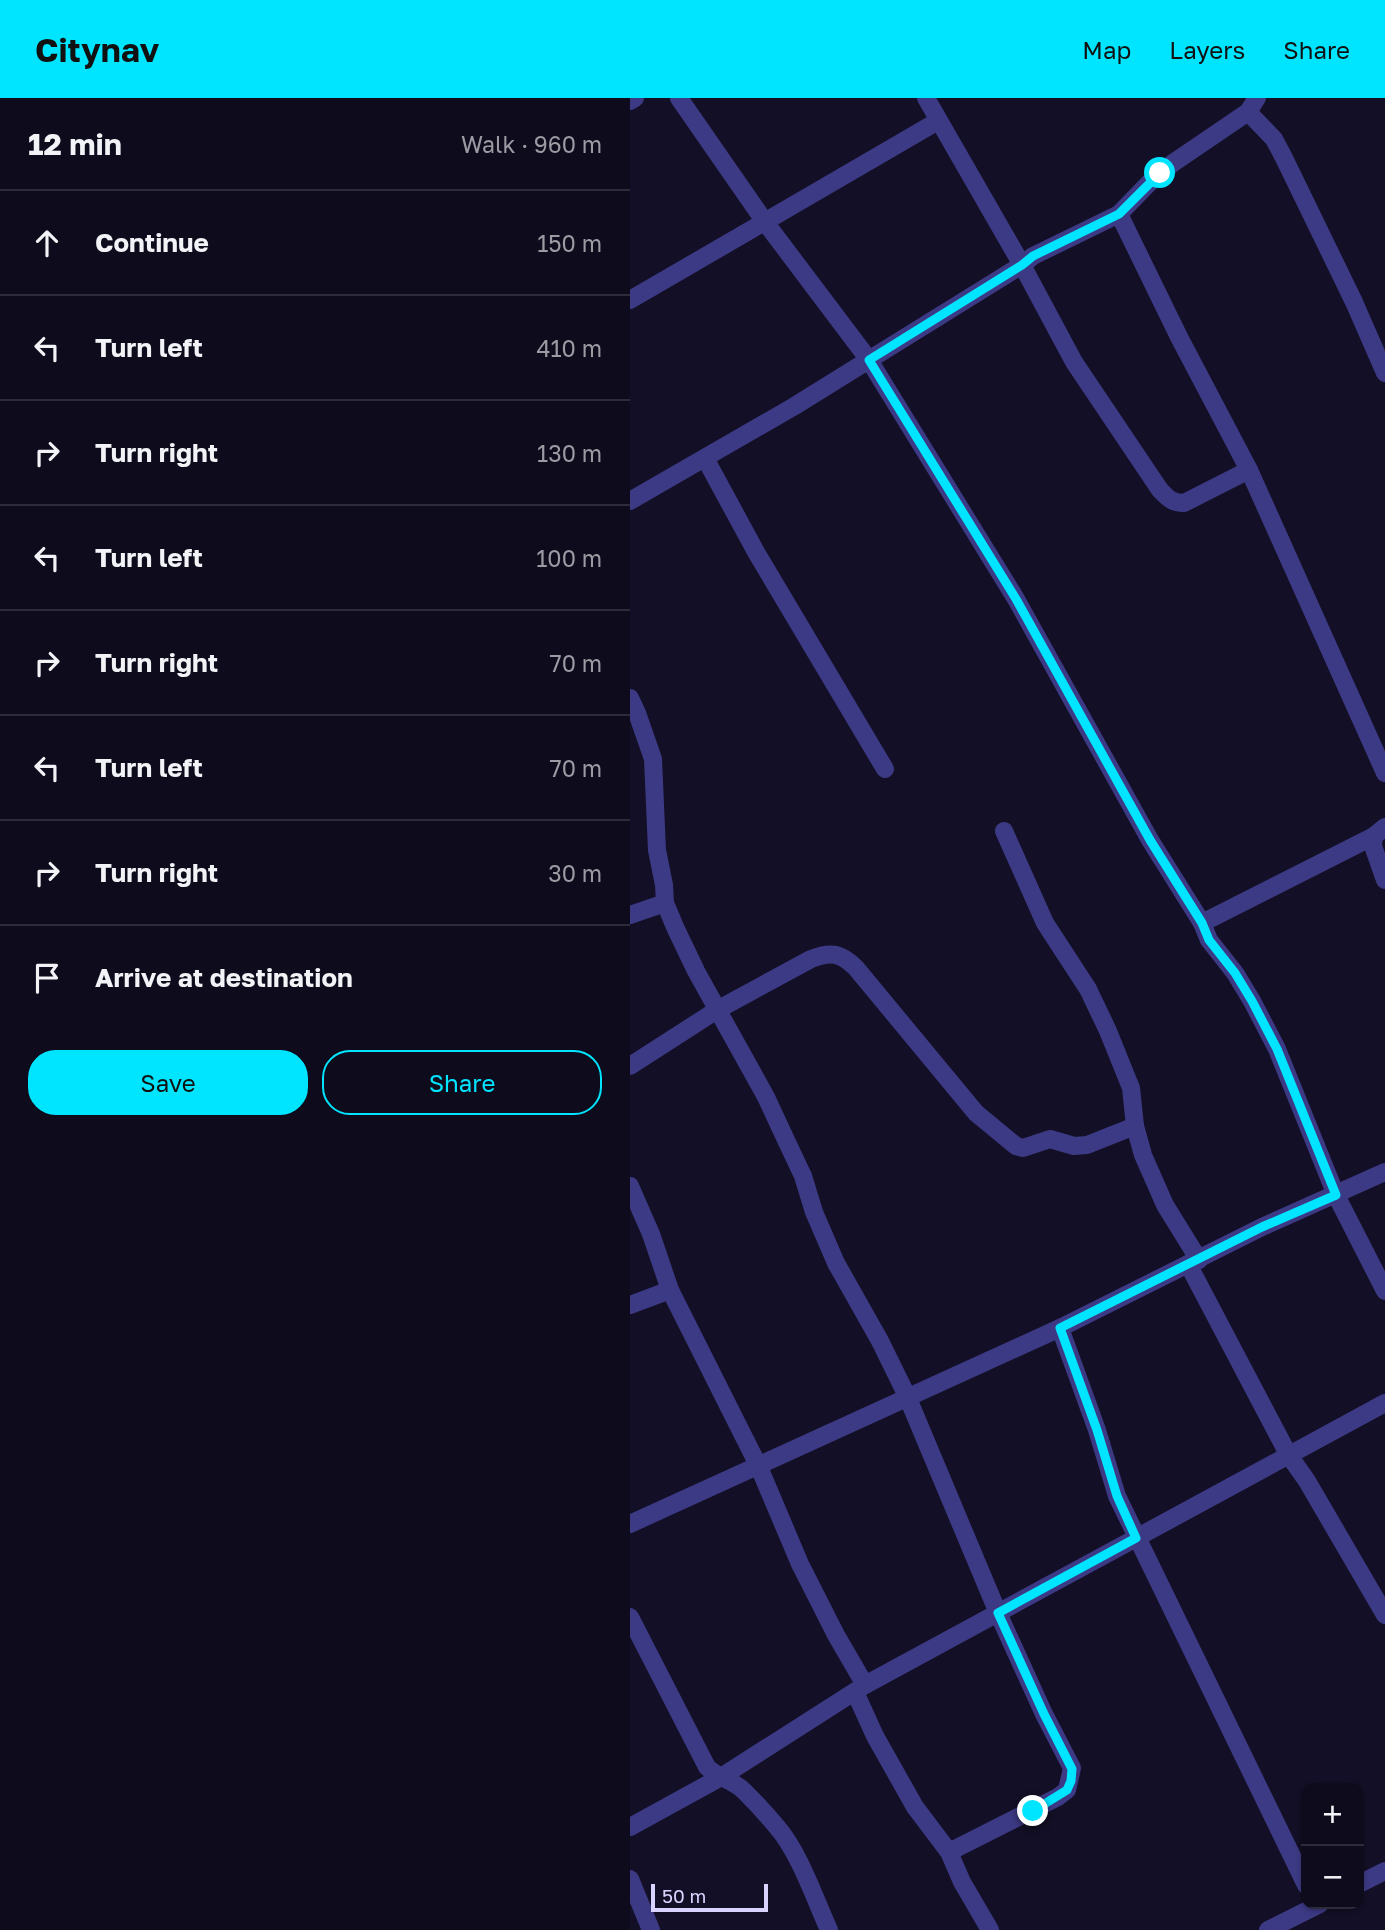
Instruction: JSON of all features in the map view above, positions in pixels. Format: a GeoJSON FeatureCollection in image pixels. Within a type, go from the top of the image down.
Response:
{"type":"FeatureCollection","features":[{"type":"Feature","properties":{"kind":"street"},"geometry":{"type":"LineString","coordinates":[[630,101],[635,98]]}},
{"type":"Feature","properties":{"kind":"street"},"geometry":{"type":"LineString","coordinates":[[679,98],[765,222],[869,360],[1016,599],[1150,840],[1202,923],[1216,952],[1235,973],[1252,1001],[1272,1040],[1336,1195],[1385,1292]]}},
{"type":"Feature","properties":{"kind":"street"},"geometry":{"type":"LineString","coordinates":[[926,98],[1074,362],[1169,500],[1176,503],[1190,501],[1249,470]]}},
{"type":"Feature","properties":{"kind":"street"},"geometry":{"type":"LineString","coordinates":[[630,501],[869,360],[1033,256],[1119,214],[1173,163],[1253,105],[1284,158],[1354,302],[1385,373]]}},
{"type":"Feature","properties":{"kind":"street"},"geometry":{"type":"LineString","coordinates":[[630,278],[635,297],[938,121]]}},
{"type":"Feature","properties":{"kind":"street"},"geometry":{"type":"LineString","coordinates":[[1119,214],[1179,337],[1249,470],[1385,773]]}},
{"type":"Feature","properties":{"kind":"street"},"geometry":{"type":"LineString","coordinates":[[705,458],[885,769]]}},
{"type":"Feature","properties":{"kind":"street"},"geometry":{"type":"LineString","coordinates":[[630,698],[638,713],[653,758],[657,850],[665,903],[696,971],[766,1097],[803,1177],[814,1212],[836,1263],[907,1396],[998,1613],[1072,1769],[1067,1790],[1058,1797],[949,1852]]}},
{"type":"Feature","properties":{"kind":"street"},"geometry":{"type":"LineString","coordinates":[[1004,831],[1045,923],[1088,989],[1108,1031],[1131,1088],[1135,1126],[1143,1155],[1161,1196],[1288,1454],[1307,1481],[1385,1615]]}},
{"type":"Feature","properties":{"kind":"street"},"geometry":{"type":"LineString","coordinates":[[1202,923],[1380,831]]}},
{"type":"Feature","properties":{"kind":"street"},"geometry":{"type":"LineString","coordinates":[[1380,831],[1373,846],[1385,880]]}},
{"type":"Feature","properties":{"kind":"street"},"geometry":{"type":"LineString","coordinates":[[630,915],[665,903]]}},
{"type":"Feature","properties":{"kind":"street"},"geometry":{"type":"LineString","coordinates":[[630,1066],[717,1010],[811,959],[835,953],[845,957],[856,968],[976,1113],[1016,1146],[1023,1148],[1051,1139],[1074,1146],[1087,1145],[1135,1126]]}},
{"type":"Feature","properties":{"kind":"street"},"geometry":{"type":"LineString","coordinates":[[630,1524],[1060,1328],[1262,1227],[1385,1172]]}},
{"type":"Feature","properties":{"kind":"street"},"geometry":{"type":"LineString","coordinates":[[630,1186],[651,1234],[670,1290],[759,1467],[800,1564],[860,1689],[875,1736],[915,1807],[949,1852],[989,1930]]}},
{"type":"Feature","properties":{"kind":"street"},"geometry":{"type":"LineString","coordinates":[[630,1306],[670,1290]]}},
{"type":"Feature","properties":{"kind":"street"},"geometry":{"type":"LineString","coordinates":[[1060,1328],[1097,1430],[1117,1496],[1301,1875]]}},
{"type":"Feature","properties":{"kind":"street"},"geometry":{"type":"LineString","coordinates":[[630,1828],[721,1777],[860,1689],[1385,1403]]}},
{"type":"Feature","properties":{"kind":"street"},"geometry":{"type":"LineString","coordinates":[[630,1617],[707,1767],[715,1775],[729,1780],[745,1792],[779,1828],[801,1866],[829,1930]]}},
{"type":"Feature","properties":{"kind":"street"},"geometry":{"type":"LineString","coordinates":[[1364,1882],[1385,1871]]}},
{"type":"Feature","properties":{"kind":"street"},"geometry":{"type":"LineString","coordinates":[[630,1879],[651,1930]]}},
{"type":"Feature","properties":{"kind":"street"},"geometry":{"type":"LineString","coordinates":[[1268,1930],[1308,1909]]}},
{"type":"Feature","properties":{"kind":"route"},"geometry":{"type":"LineString","coordinates":[[1033,1811],[1067,1790],[1072,1769],[998,1613],[1136,1538],[1117,1496],[1097,1430],[1060,1328],[1262,1227],[1336,1195],[1277,1049],[1252,1001],[1235,973],[1216,952],[1202,923],[1150,840],[1016,599],[869,360],[1033,256],[1119,214],[1160,173]]}}]}
